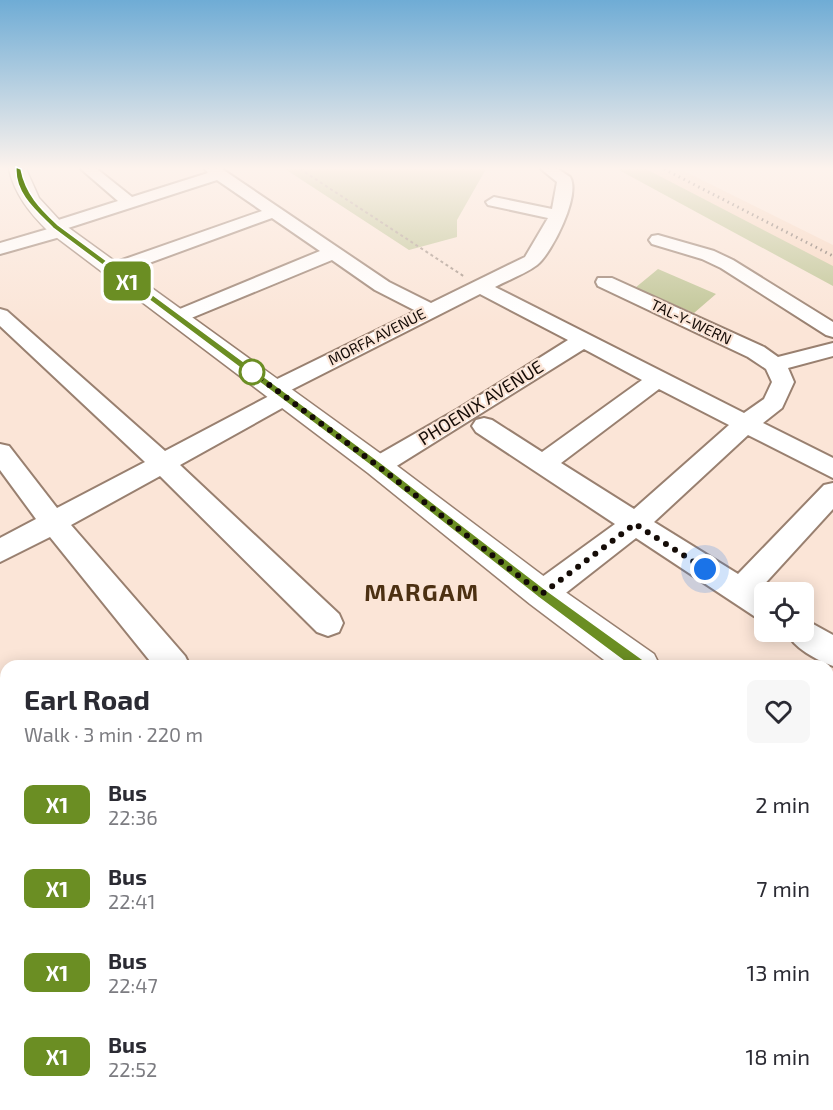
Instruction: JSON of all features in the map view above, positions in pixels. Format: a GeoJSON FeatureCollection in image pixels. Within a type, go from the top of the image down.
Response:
{"type":"FeatureCollection","features":[{"type":"Feature","properties":{"kind":"main road"},"geometry":{"type":"LineString","coordinates":[[50,221],[112,270],[378,466],[542,594],[633,660]]}},
{"type":"Feature","properties":{"kind":"street"},"geometry":{"type":"LineString","coordinates":[[0,249],[81,221]]}},
{"type":"Feature","properties":{"kind":"street"},"geometry":{"type":"LineString","coordinates":[[112,270],[249,221]]}},
{"type":"Feature","properties":{"kind":"street"},"geometry":{"type":"LineString","coordinates":[[286,221],[382,286],[430,310]]}},
{"type":"Feature","properties":{"kind":"street","name":"MORFA AVENUE"},"geometry":{"type":"LineString","coordinates":[[0,551],[163,464],[280,393],[430,310],[531,261],[545,243],[555,221]]}},
{"type":"Feature","properties":{"kind":"street"},"geometry":{"type":"LineString","coordinates":[[658,240],[679,241],[727,264],[833,332]]}},
{"type":"Feature","properties":{"kind":"street"},"geometry":{"type":"LineString","coordinates":[[177,317],[332,253]]}},
{"type":"Feature","properties":{"kind":"street","name":"TAL-Y-WERN"},"geometry":{"type":"LineString","coordinates":[[604,281],[756,352],[775,365]]}},
{"type":"Feature","properties":{"kind":"street"},"geometry":{"type":"LineString","coordinates":[[478,286],[833,469]]}},
{"type":"Feature","properties":{"kind":"street"},"geometry":{"type":"LineString","coordinates":[[0,315],[163,464],[328,623]]}},
{"type":"Feature","properties":{"kind":"street","name":"PHOENIX AVENUE"},"geometry":{"type":"LineString","coordinates":[[378,466],[583,340]]}},
{"type":"Feature","properties":{"kind":"street"},"geometry":{"type":"LineString","coordinates":[[542,594],[635,524],[745,424],[774,403],[783,382],[775,365],[833,349]]}},
{"type":"Feature","properties":{"kind":"street"},"geometry":{"type":"LineString","coordinates":[[544,463],[658,379]]}},
{"type":"Feature","properties":{"kind":"street"},"geometry":{"type":"LineString","coordinates":[[484,426],[754,600]]}},
{"type":"Feature","properties":{"kind":"street"},"geometry":{"type":"LineString","coordinates":[[0,452],[54,523],[169,660]]}},
{"type":"Feature","properties":{"kind":"street"},"geometry":{"type":"LineString","coordinates":[[740,591],[833,492]]}},
{"type":"Feature","properties":{"kind":"street"},"geometry":{"type":"LineString","coordinates":[[814,640],[833,652]]}},
{"type":"Feature","properties":{"kind":"path"},"geometry":{"type":"LineString","coordinates":[[379,221],[478,286]]}},
{"type":"Feature","properties":{"kind":"shaded area"},"geometry":{"type":"Polygon","coordinates":[[[736,221],[784,221],[833,245],[833,275],[736,221]]]}},
{"type":"Feature","properties":{"kind":"green space"},"geometry":{"type":"Polygon","coordinates":[[[364,221],[457,221],[457,237],[409,250],[364,221]]]}},
{"type":"Feature","properties":{"kind":"green space"},"geometry":{"type":"Polygon","coordinates":[[[713,221],[746,221],[833,266],[833,286],[713,221]]]}},
{"type":"Feature","properties":{"kind":"green space"},"geometry":{"type":"Polygon","coordinates":[[[658,269],[716,294],[694,313],[635,288],[658,269]]]}},
{"type":"Feature","properties":{"kind":"railway"},"geometry":{"type":"LineString","coordinates":[[765,221],[833,256]]}},
{"type":"Feature","properties":{"kind":"bus line","name":"X1"},"geometry":{"type":"LineString","coordinates":[[49,221],[378,466],[542,594],[633,660]]}},
{"type":"Feature","properties":{"kind":"district","name":"MARGAM"},"geometry":{"type":"Point","coordinates":[422,593]}},
{"type":"Feature","properties":{"kind":"route"},"geometry":{"type":"LineString","coordinates":[[252,372],[378,466],[542,594],[635,524],[705,569]]}}]}
